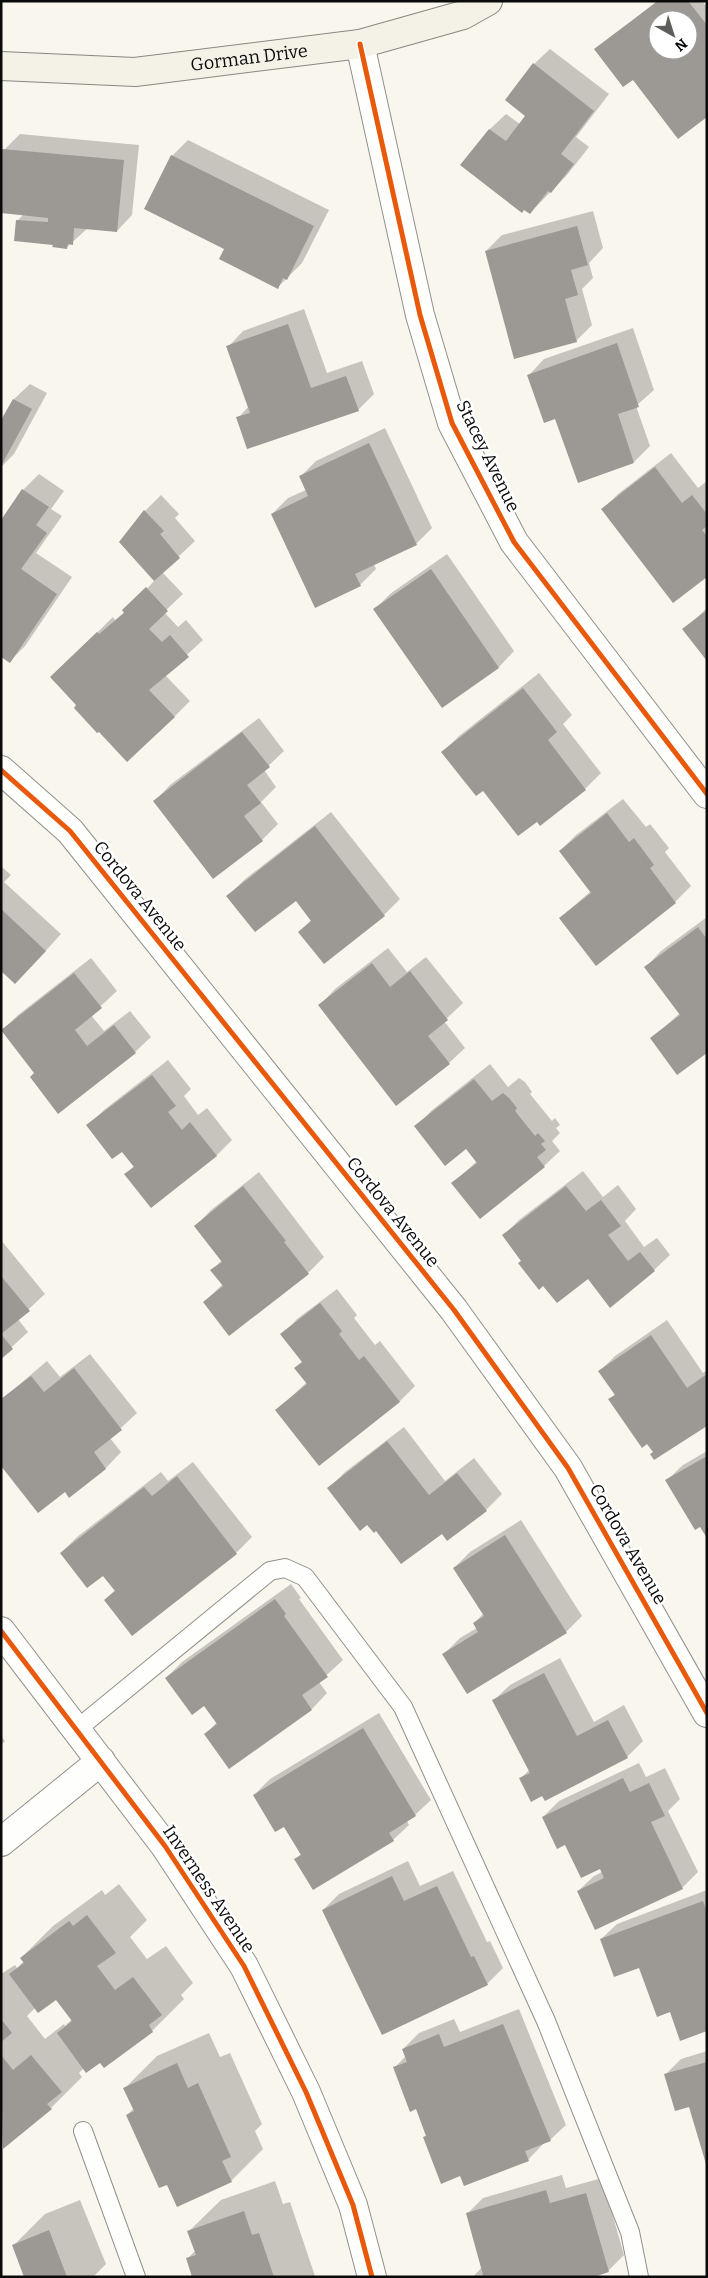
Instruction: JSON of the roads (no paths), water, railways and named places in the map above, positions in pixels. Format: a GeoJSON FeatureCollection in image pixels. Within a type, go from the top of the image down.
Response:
{"type":"FeatureCollection","features":[{"type":"Feature","properties":{"kind":"street","name":"Gorman Drive"},"geometry":{"type":"LineString","coordinates":[[1,66],[135,72],[360,44],[463,14],[488,1]]}},
{"type":"Feature","properties":{"kind":"street","name":"Stacey Avenue"},"geometry":{"type":"LineString","coordinates":[[360,44],[420,315],[452,423],[514,542],[707,794]]}},
{"type":"Feature","properties":{"kind":"street","name":"Cordova Avenue"},"geometry":{"type":"LineString","coordinates":[[1,770],[70,831],[454,1310],[568,1468],[707,1713]]}},
{"type":"Feature","properties":{"kind":"street","name":"Inverness Avenue"},"geometry":{"type":"LineString","coordinates":[[1,1631],[166,1846],[244,1966],[317,2118],[353,2205],[372,2277]]}},
{"type":"Feature","properties":{"kind":"street"},"geometry":{"type":"LineString","coordinates":[[1,1842],[101,1761]]}},
{"type":"Feature","properties":{"kind":"lane"},"geometry":{"type":"LineString","coordinates":[[76,1730],[270,1571],[285,1568],[305,1577],[403,1707],[546,2021],[630,2232],[639,2277]]}},
{"type":"Feature","properties":{"kind":"lane"},"geometry":{"type":"LineString","coordinates":[[83,2131],[136,2277]]}}]}
